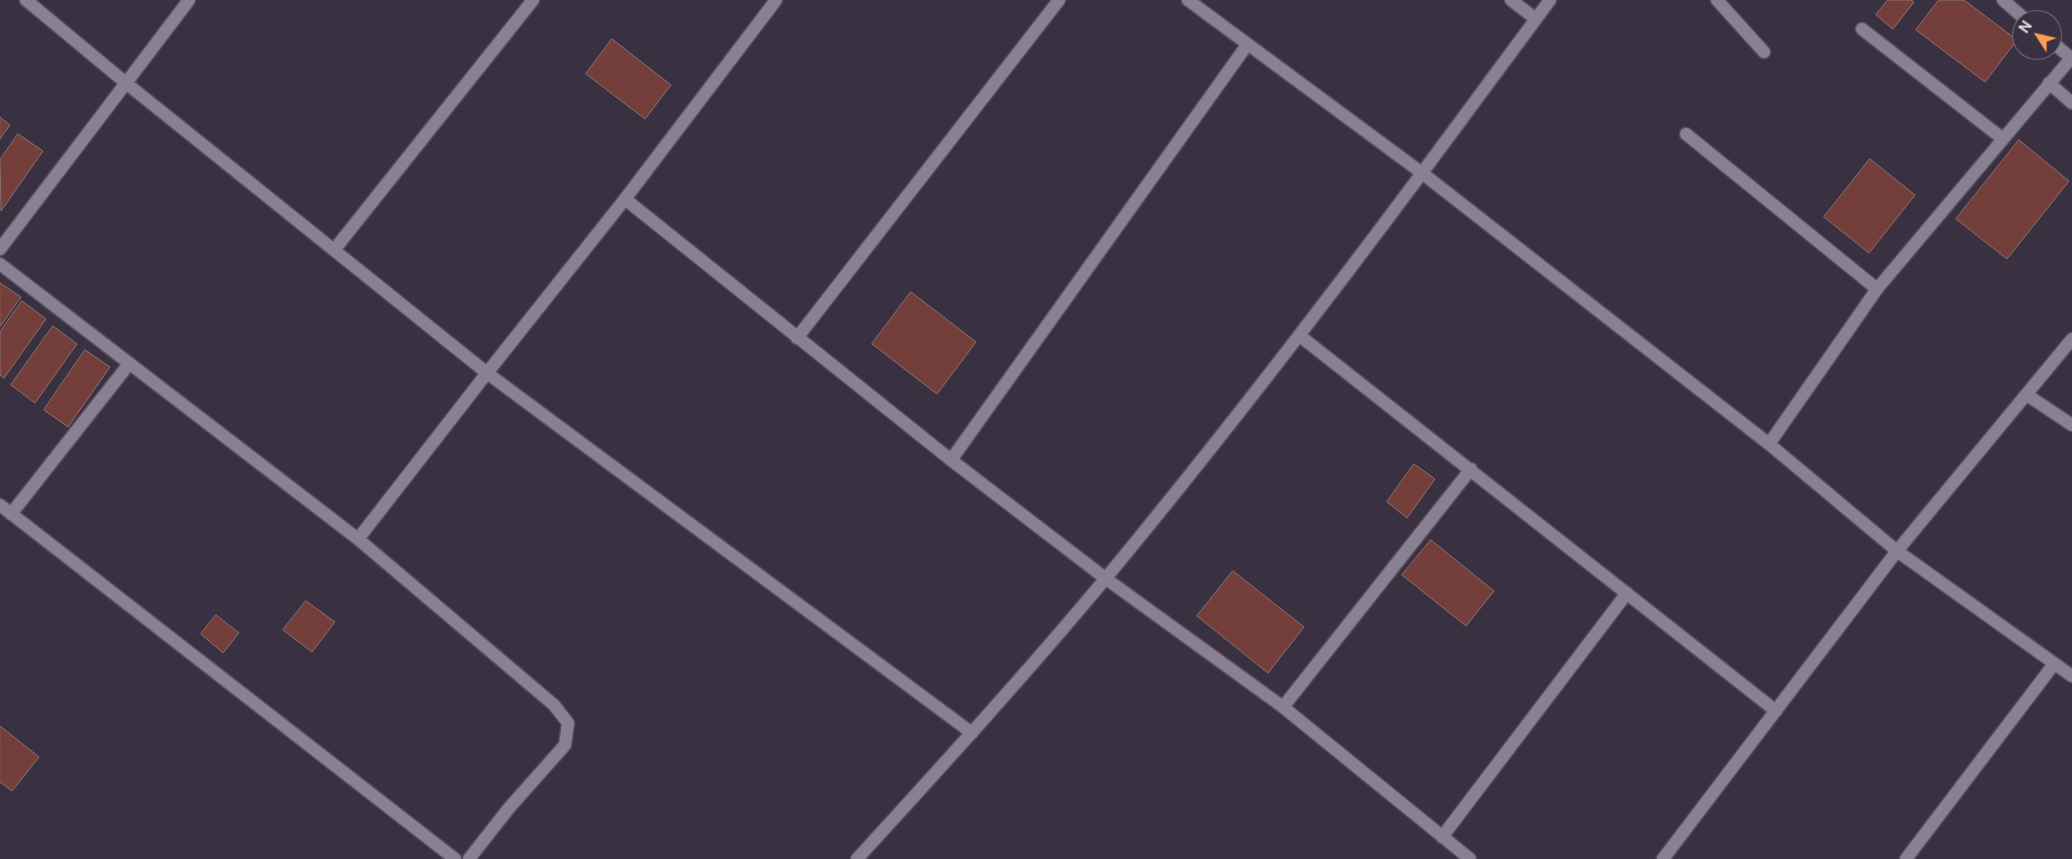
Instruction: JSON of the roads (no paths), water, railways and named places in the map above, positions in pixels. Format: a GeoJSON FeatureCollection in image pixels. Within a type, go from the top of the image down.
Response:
{"type":"FeatureCollection","features":[{"type":"Feature","properties":{"kind":"street"},"geometry":{"type":"LineString","coordinates":[[26,0],[126,83],[487,373],[972,733]]}},
{"type":"Feature","properties":{"kind":"street"},"geometry":{"type":"LineString","coordinates":[[0,249],[189,0]]}},
{"type":"Feature","properties":{"kind":"street"},"geometry":{"type":"LineString","coordinates":[[334,250],[533,0]]}},
{"type":"Feature","properties":{"kind":"street"},"geometry":{"type":"LineString","coordinates":[[358,539],[625,199],[776,0]]}},
{"type":"Feature","properties":{"kind":"street"},"geometry":{"type":"LineString","coordinates":[[798,338],[1059,0]]}},
{"type":"Feature","properties":{"kind":"street"},"geometry":{"type":"LineString","coordinates":[[1188,0],[1422,173],[1769,444],[1897,552],[2072,676]]}},
{"type":"Feature","properties":{"kind":"street"},"geometry":{"type":"LineString","coordinates":[[1512,0],[1536,19]]}},
{"type":"Feature","properties":{"kind":"street"},"geometry":{"type":"LineString","coordinates":[[857,859],[972,733],[1105,578],[1300,336],[1550,0]]}},
{"type":"Feature","properties":{"kind":"street"},"geometry":{"type":"LineString","coordinates":[[1717,0],[1764,52]]}},
{"type":"Feature","properties":{"kind":"street"},"geometry":{"type":"LineString","coordinates":[[2003,0],[2014,10]]}},
{"type":"Feature","properties":{"kind":"street"},"geometry":{"type":"LineString","coordinates":[[1862,29],[2003,139]]}},
{"type":"Feature","properties":{"kind":"street"},"geometry":{"type":"LineString","coordinates":[[951,460],[1247,45]]}},
{"type":"Feature","properties":{"kind":"street"},"geometry":{"type":"LineString","coordinates":[[1769,444],[1877,289],[2071,57]]}},
{"type":"Feature","properties":{"kind":"street"},"geometry":{"type":"LineString","coordinates":[[2049,83],[2072,102]]}},
{"type":"Feature","properties":{"kind":"street"},"geometry":{"type":"LineString","coordinates":[[1686,134],[1877,289]]}},
{"type":"Feature","properties":{"kind":"street"},"geometry":{"type":"LineString","coordinates":[[625,199],[951,460],[1105,578],[1283,708],[1470,859]]}},
{"type":"Feature","properties":{"kind":"street"},"geometry":{"type":"LineString","coordinates":[[0,264],[358,539],[554,705],[568,723],[565,745],[509,808],[469,859]]}},
{"type":"Feature","properties":{"kind":"street"},"geometry":{"type":"LineString","coordinates":[[1300,336],[1776,711]]}},
{"type":"Feature","properties":{"kind":"street"},"geometry":{"type":"LineString","coordinates":[[1663,859],[1897,552],[2072,339]]}},
{"type":"Feature","properties":{"kind":"street"},"geometry":{"type":"LineString","coordinates":[[11,514],[129,364]]}},
{"type":"Feature","properties":{"kind":"street"},"geometry":{"type":"LineString","coordinates":[[2027,395],[2072,425]]}},
{"type":"Feature","properties":{"kind":"street"},"geometry":{"type":"LineString","coordinates":[[1283,708],[1470,469]]}},
{"type":"Feature","properties":{"kind":"street"},"geometry":{"type":"LineString","coordinates":[[0,505],[455,859]]}},
{"type":"Feature","properties":{"kind":"street"},"geometry":{"type":"LineString","coordinates":[[1442,837],[1627,593]]}},
{"type":"Feature","properties":{"kind":"street"},"geometry":{"type":"LineString","coordinates":[[1906,859],[2054,664]]}}]}
